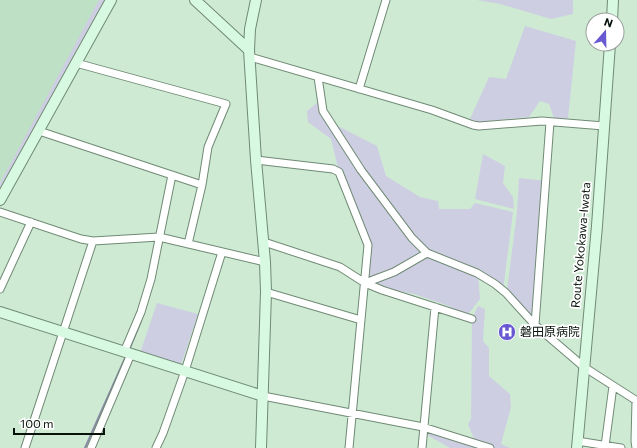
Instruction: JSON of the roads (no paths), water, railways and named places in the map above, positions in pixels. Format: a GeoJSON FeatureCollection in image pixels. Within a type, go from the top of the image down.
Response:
{"type":"FeatureCollection","features":[{"type":"Feature","properties":{"kind":"street"},"geometry":{"type":"LineString","coordinates":[[0,200],[111,0]]}},
{"type":"Feature","properties":{"kind":"street"},"geometry":{"type":"LineString","coordinates":[[195,0],[249,54],[318,77],[432,110],[473,125],[479,126],[542,121],[604,126]]}},
{"type":"Feature","properties":{"kind":"street"},"geometry":{"type":"LineString","coordinates":[[256,0],[250,29],[249,54],[256,160],[264,242],[266,292],[261,448]]}},
{"type":"Feature","properties":{"kind":"street"},"geometry":{"type":"LineString","coordinates":[[359,89],[386,0]]}},
{"type":"Feature","properties":{"kind":"street"},"geometry":{"type":"LineString","coordinates":[[612,12],[613,0]]}},
{"type":"Feature","properties":{"kind":"street","name":"Route Yokokawa-Iwata"},"geometry":{"type":"LineString","coordinates":[[577,445],[597,226],[609,52]]}},
{"type":"Feature","properties":{"kind":"street"},"geometry":{"type":"LineString","coordinates":[[76,63],[226,104],[208,147],[202,185],[188,244]]}},
{"type":"Feature","properties":{"kind":"street"},"geometry":{"type":"LineString","coordinates":[[318,77],[323,111],[361,170],[412,238],[427,254],[477,273],[495,284],[506,293],[535,325],[584,367],[637,401],[636,448]]}},
{"type":"Feature","properties":{"kind":"street"},"geometry":{"type":"LineString","coordinates":[[535,325],[550,122]]}},
{"type":"Feature","properties":{"kind":"street"},"geometry":{"type":"LineString","coordinates":[[39,131],[202,185]]}},
{"type":"Feature","properties":{"kind":"street"},"geometry":{"type":"LineString","coordinates":[[256,160],[333,169],[339,172],[368,245],[349,448]]}},
{"type":"Feature","properties":{"kind":"street"},"geometry":{"type":"LineString","coordinates":[[91,448],[128,353],[151,279],[172,175]]}},
{"type":"Feature","properties":{"kind":"street"},"geometry":{"type":"LineString","coordinates":[[0,212],[92,241],[159,237],[265,262]]}},
{"type":"Feature","properties":{"kind":"street"},"geometry":{"type":"LineString","coordinates":[[0,289],[31,222]]}},
{"type":"Feature","properties":{"kind":"street"},"geometry":{"type":"LineString","coordinates":[[25,448],[92,241]]}},
{"type":"Feature","properties":{"kind":"street"},"geometry":{"type":"LineString","coordinates":[[264,242],[340,267],[365,283],[382,290],[472,319]]}},
{"type":"Feature","properties":{"kind":"street"},"geometry":{"type":"LineString","coordinates":[[156,448],[163,433],[185,371],[222,252]]}},
{"type":"Feature","properties":{"kind":"street"},"geometry":{"type":"LineString","coordinates":[[365,283],[394,272],[427,254]]}},
{"type":"Feature","properties":{"kind":"street"},"geometry":{"type":"LineString","coordinates":[[266,292],[362,320]]}},
{"type":"Feature","properties":{"kind":"street"},"geometry":{"type":"LineString","coordinates":[[422,448],[435,307]]}},
{"type":"Feature","properties":{"kind":"street"},"geometry":{"type":"LineString","coordinates":[[0,312],[263,396],[424,427],[490,448]]}},
{"type":"Feature","properties":{"kind":"street"},"geometry":{"type":"LineString","coordinates":[[605,446],[613,386]]}},
{"type":"Feature","properties":{"kind":"street"},"geometry":{"type":"LineString","coordinates":[[577,445],[621,448]]}},
{"type":"Feature","properties":{"kind":"waterway"},"geometry":{"type":"LineString","coordinates":[[129,350],[141,321]]}},
{"type":"Feature","properties":{"kind":"waterway"},"geometry":{"type":"LineString","coordinates":[[85,448],[126,356]]}},
{"type":"Feature","properties":{"kind":"place","name":"磐田原病院"},"geometry":{"type":"Point","coordinates":[507,332]}}]}
